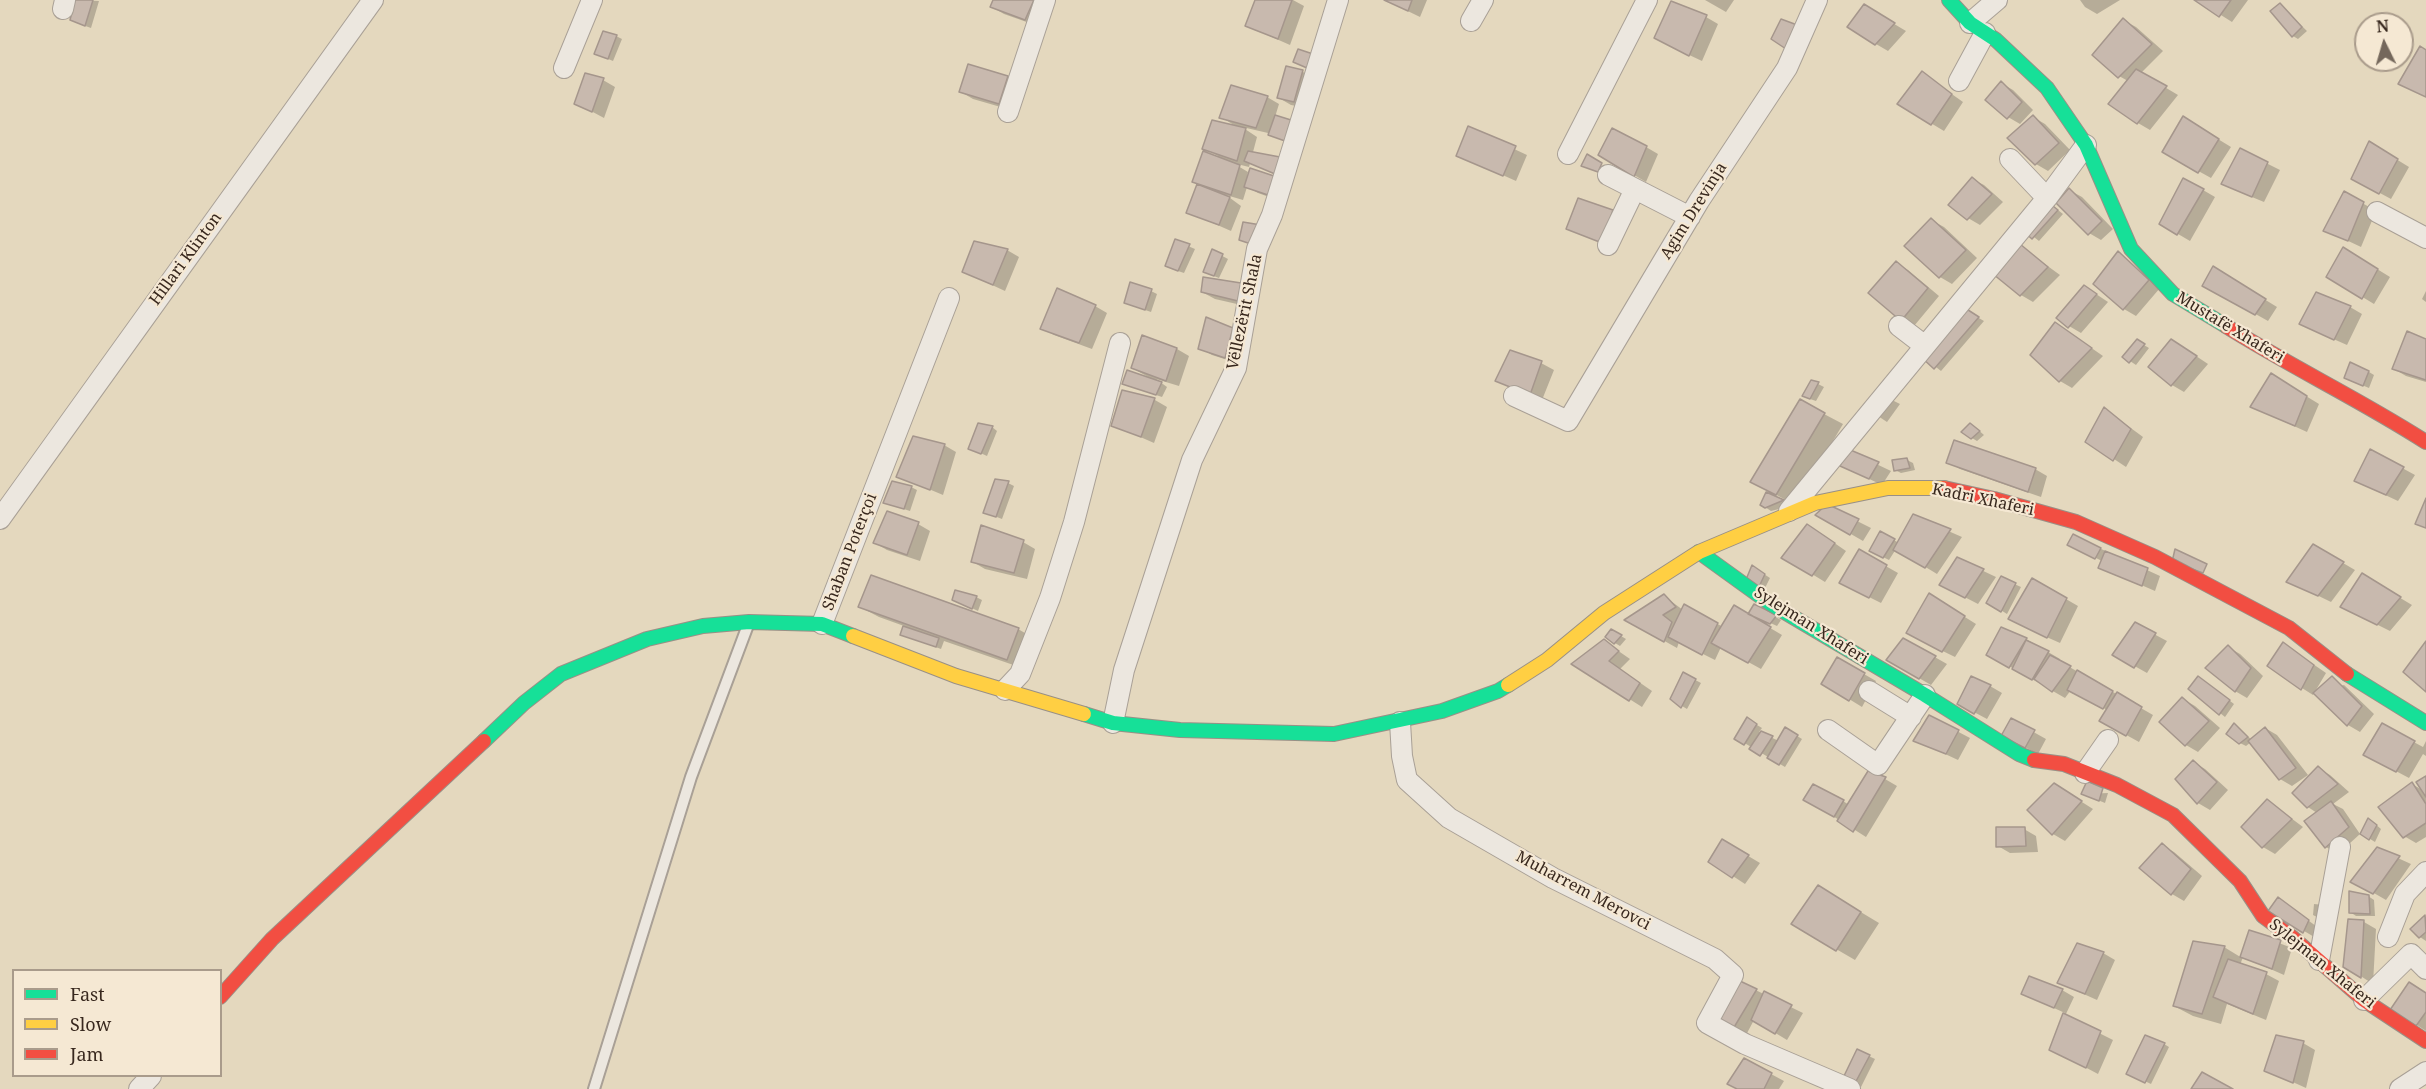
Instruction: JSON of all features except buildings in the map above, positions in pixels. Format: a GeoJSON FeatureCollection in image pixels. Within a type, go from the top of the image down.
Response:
{"type":"FeatureCollection","features":[{"type":"Feature","properties":{"kind":"street","name":"Hillari Klinton"},"geometry":{"type":"LineString","coordinates":[[0,519],[373,0]]}},
{"type":"Feature","properties":{"kind":"street"},"geometry":{"type":"LineString","coordinates":[[564,68],[592,0]]}},
{"type":"Feature","properties":{"kind":"street"},"geometry":{"type":"LineString","coordinates":[[1008,112],[1045,0]]}},
{"type":"Feature","properties":{"kind":"street","name":"Vëllezërit Shala"},"geometry":{"type":"LineString","coordinates":[[1113,723],[1124,670],[1192,460],[1236,368],[1257,249],[1272,215],[1338,0]]}},
{"type":"Feature","properties":{"kind":"street"},"geometry":{"type":"LineString","coordinates":[[1568,154],[1647,0]]}},
{"type":"Feature","properties":{"kind":"street","name":"Agim Drevinja"},"geometry":{"type":"LineString","coordinates":[[1514,396],[1568,421],[1690,217],[1787,68],[1817,0]]}},
{"type":"Feature","properties":{"kind":"street","name":"Mustafë Xhaferi"},"geometry":{"type":"LineString","coordinates":[[1949,0],[1977,28],[1996,40],[2047,88],[2086,145],[2131,249],[2173,294],[2271,354],[2384,415],[2426,442]]}},
{"type":"Feature","properties":{"kind":"street"},"geometry":{"type":"LineString","coordinates":[[1959,81],[1977,28],[1998,0]]}},
{"type":"Feature","properties":{"kind":"street"},"geometry":{"type":"LineString","coordinates":[[1786,515],[2047,198],[2086,145]]}},
{"type":"Feature","properties":{"kind":"street"},"geometry":{"type":"LineString","coordinates":[[2010,159],[2047,198]]}},
{"type":"Feature","properties":{"kind":"street"},"geometry":{"type":"LineString","coordinates":[[1608,175],[1690,217]]}},
{"type":"Feature","properties":{"kind":"street"},"geometry":{"type":"LineString","coordinates":[[1608,245],[1635,189]]}},
{"type":"Feature","properties":{"kind":"street"},"geometry":{"type":"LineString","coordinates":[[2377,212],[2426,238]]}},
{"type":"Feature","properties":{"kind":"street","name":"Shaban Poterçoi"},"geometry":{"type":"LineString","coordinates":[[949,298],[822,624],[956,676],[1113,723],[1180,730],[1334,734],[1400,722]]}},
{"type":"Feature","properties":{"kind":"street"},"geometry":{"type":"LineString","coordinates":[[1899,326],[1925,346]]}},
{"type":"Feature","properties":{"kind":"street"},"geometry":{"type":"LineString","coordinates":[[1005,690],[1020,674],[1050,598],[1074,522],[1120,343]]}},
{"type":"Feature","properties":{"kind":"street","name":"Kadri Xhaferi"},"geometry":{"type":"LineString","coordinates":[[1400,722],[1442,711],[1498,691],[1547,660],[1604,614],[1699,552],[1815,502],[1888,488],[1939,487],[1994,499],[2076,522],[2155,557],[2289,628],[2352,678],[2426,723]]}},
{"type":"Feature","properties":{"kind":"street","name":"Sylejman Xhaferi"},"geometry":{"type":"LineString","coordinates":[[1699,552],[1771,604],[1926,695],[2019,754],[2040,762],[2064,764],[2117,785],[2173,815],[2240,881],[2263,916],[2319,960],[2364,1000],[2426,1041]]}},
{"type":"Feature","properties":{"kind":"street"},"geometry":{"type":"LineString","coordinates":[[222,995],[272,939],[524,703],[561,674],[647,639],[704,626],[749,622],[822,624]]}},
{"type":"Feature","properties":{"kind":"street"},"geometry":{"type":"LineString","coordinates":[[1869,691],[1911,717]]}},
{"type":"Feature","properties":{"kind":"street"},"geometry":{"type":"LineString","coordinates":[[1828,730],[1878,765],[1926,695]]}},
{"type":"Feature","properties":{"kind":"street","name":"Muharrem Merovci"},"geometry":{"type":"LineString","coordinates":[[1400,722],[1402,756],[1407,780],[1449,818],[1553,878],[1715,959],[1733,975],[1707,1023],[1745,1044],[1850,1089]]}},
{"type":"Feature","properties":{"kind":"street"},"geometry":{"type":"LineString","coordinates":[[2085,773],[2108,740]]}},
{"type":"Feature","properties":{"kind":"street"},"geometry":{"type":"LineString","coordinates":[[2319,960],[2340,847]]}},
{"type":"Feature","properties":{"kind":"street"},"geometry":{"type":"LineString","coordinates":[[2388,937],[2405,894],[2426,872]]}},
{"type":"Feature","properties":{"kind":"street"},"geometry":{"type":"LineString","coordinates":[[2364,1000],[2411,954],[2426,969]]}},
{"type":"Feature","properties":{"kind":"street"},"geometry":{"type":"LineString","coordinates":[[2400,1089],[2426,1072]]}},
{"type":"Feature","properties":{"kind":"street"},"geometry":{"type":"LineString","coordinates":[[139,1089],[150,1077]]}},
{"type":"Feature","properties":{"kind":"lane"},"geometry":{"type":"LineString","coordinates":[[594,1089],[691,777],[749,622]]}},
{"type":"Feature","properties":{"kind":"shaded area"},"geometry":{"type":"Polygon","coordinates":[[[0,0],[2426,0],[2426,1089],[0,1089],[0,0]]]}},
{"type":"Feature","properties":{"kind":"traffic: fast"},"geometry":{"type":"LineString","coordinates":[[1949,0],[1970,23],[1996,40],[2047,88],[2086,145],[2131,249],[2173,294],[2226,326]]}},
{"type":"Feature","properties":{"kind":"traffic: fast"},"geometry":{"type":"LineString","coordinates":[[1699,552],[1771,604],[1925,695],[2019,754],[2034,760]]}},
{"type":"Feature","properties":{"kind":"traffic: fast"},"geometry":{"type":"LineString","coordinates":[[484,741],[524,703],[561,674],[647,639],[703,626],[749,622],[822,624],[853,636]]}},
{"type":"Feature","properties":{"kind":"traffic: fast"},"geometry":{"type":"LineString","coordinates":[[2347,674],[2426,723]]}},
{"type":"Feature","properties":{"kind":"traffic: fast"},"geometry":{"type":"LineString","coordinates":[[1084,714],[1113,723],[1180,730],[1334,734],[1442,711],[1498,691],[1508,685]]}},
{"type":"Feature","properties":{"kind":"traffic: slow"},"geometry":{"type":"LineString","coordinates":[[1508,685],[1547,660],[1604,613],[1699,552],[1815,503],[1888,488],[1944,488]]}},
{"type":"Feature","properties":{"kind":"traffic: slow"},"geometry":{"type":"LineString","coordinates":[[853,636],[956,676],[1084,714]]}},
{"type":"Feature","properties":{"kind":"traffic: jam"},"geometry":{"type":"LineString","coordinates":[[2226,326],[2426,442]]}},
{"type":"Feature","properties":{"kind":"traffic: jam"},"geometry":{"type":"LineString","coordinates":[[1944,488],[1994,499],[2076,522],[2155,557],[2289,628],[2347,674]]}},
{"type":"Feature","properties":{"kind":"traffic: jam"},"geometry":{"type":"LineString","coordinates":[[222,995],[272,939],[484,741]]}},
{"type":"Feature","properties":{"kind":"traffic: jam"},"geometry":{"type":"LineString","coordinates":[[2034,760],[2064,764],[2117,785],[2173,815],[2240,881],[2263,916],[2293,938],[2364,1000],[2426,1041]]}}]}
